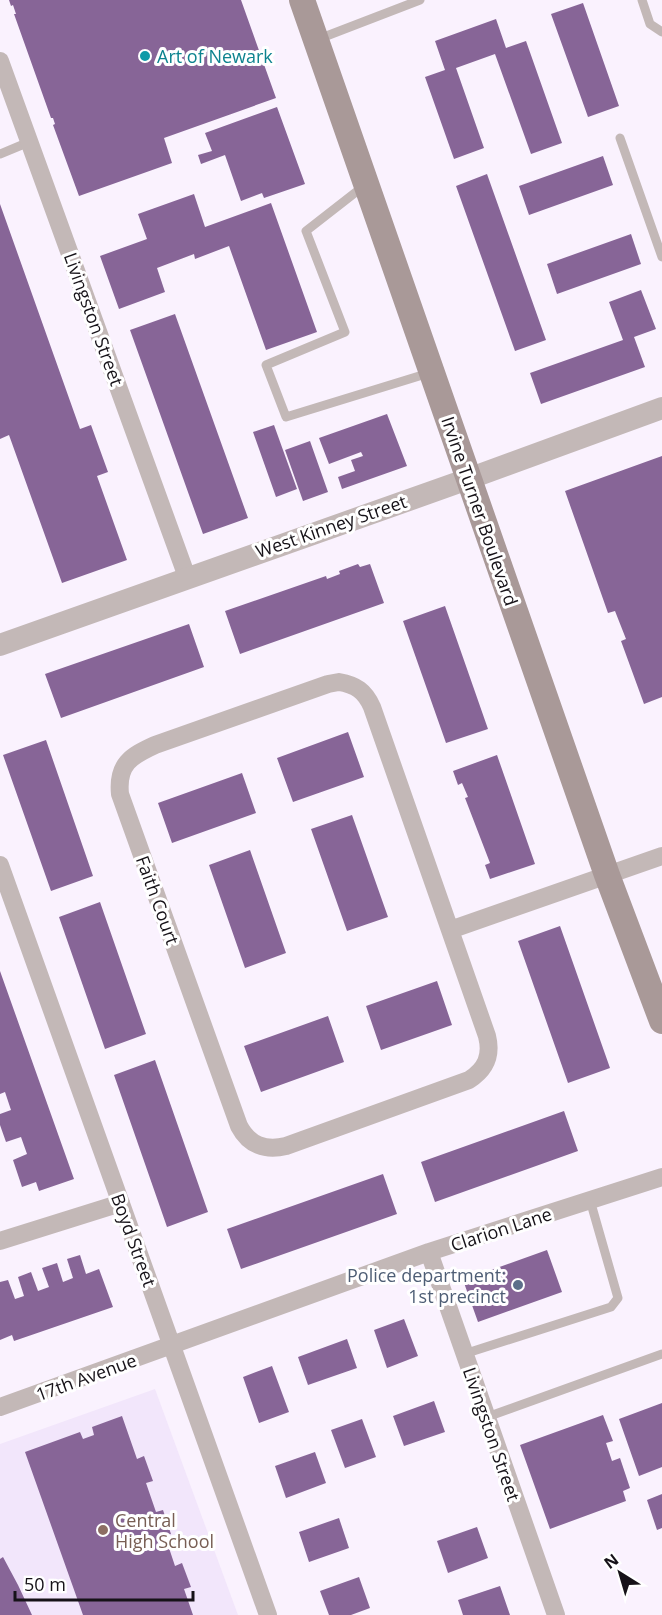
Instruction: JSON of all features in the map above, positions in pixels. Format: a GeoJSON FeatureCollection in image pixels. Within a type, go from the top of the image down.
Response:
{"type":"FeatureCollection","features":[{"type":"Feature","properties":{"kind":"main road","name":"Irvine Turner Boulevard"},"geometry":{"type":"LineString","coordinates":[[302,0],[607,875],[662,1021]]}},
{"type":"Feature","properties":{"kind":"street","name":"Livingston Street"},"geometry":{"type":"LineString","coordinates":[[0,61],[187,577]]}},
{"type":"Feature","properties":{"kind":"street","name":"West Kinney Street"},"geometry":{"type":"LineString","coordinates":[[0,645],[662,408]]}},
{"type":"Feature","properties":{"kind":"street","name":"Faith Court"},"geometry":{"type":"LineString","coordinates":[[339,682],[356,686],[368,698],[372,707],[450,930],[490,1047],[487,1062],[479,1073],[455,1085],[286,1146],[267,1148],[252,1143],[238,1126],[120,794],[119,783],[123,767],[137,753],[155,744],[328,684],[339,682]]}},
{"type":"Feature","properties":{"kind":"street"},"geometry":{"type":"LineString","coordinates":[[450,930],[662,856]]}},
{"type":"Feature","properties":{"kind":"street","name":"Boyd Street"},"geometry":{"type":"LineString","coordinates":[[0,865],[268,1615]]}},
{"type":"Feature","properties":{"kind":"street","name":"Clarion Lane"},"geometry":{"type":"LineString","coordinates":[[172,1346],[429,1252],[662,1177]]}},
{"type":"Feature","properties":{"kind":"street"},"geometry":{"type":"LineString","coordinates":[[1,1238],[121,1203]]}},
{"type":"Feature","properties":{"kind":"street","name":"Livingston Street"},"geometry":{"type":"LineString","coordinates":[[429,1252],[556,1615]]}},
{"type":"Feature","properties":{"kind":"street","name":"17th Avenue"},"geometry":{"type":"LineString","coordinates":[[0,1407],[172,1346]]}},
{"type":"Feature","properties":{"kind":"lane"},"geometry":{"type":"LineString","coordinates":[[316,41],[420,0]]}},
{"type":"Feature","properties":{"kind":"lane"},"geometry":{"type":"LineString","coordinates":[[642,0],[650,24],[662,32]]}},
{"type":"Feature","properties":{"kind":"lane"},"geometry":{"type":"LineString","coordinates":[[620,138],[662,257]]}},
{"type":"Feature","properties":{"kind":"lane"},"geometry":{"type":"LineString","coordinates":[[0,154],[29,142]]}},
{"type":"Feature","properties":{"kind":"lane"},"geometry":{"type":"LineString","coordinates":[[366,184],[306,231],[345,332],[266,365],[286,417],[431,372]]}},
{"type":"Feature","properties":{"kind":"lane"},"geometry":{"type":"LineString","coordinates":[[464,1354],[611,1307],[618,1298],[590,1200]]}},
{"type":"Feature","properties":{"kind":"lane"},"geometry":{"type":"LineString","coordinates":[[486,1417],[662,1354]]}},
{"type":"Feature","properties":{"kind":"shaded area","name":"Central High School"},"geometry":{"type":"Polygon","coordinates":[[[155,1389],[238,1615],[0,1615],[0,1444],[155,1389]]]}},
{"type":"Feature","properties":{"kind":"building","name":"Art of Newark"},"geometry":{"type":"Polygon","coordinates":[[[9,0],[241,0],[276,98],[164,138],[172,163],[79,196],[14,14],[16,14],[13,5],[11,6],[9,0]]]}},
{"type":"Feature","properties":{"kind":"building"},"geometry":{"type":"Polygon","coordinates":[[[583,3],[619,106],[588,117],[551,14],[583,3]]]}},
{"type":"Feature","properties":{"kind":"building"},"geometry":{"type":"Polygon","coordinates":[[[496,19],[506,48],[526,41],[562,143],[531,154],[495,54],[456,68],[484,148],[454,159],[425,77],[445,70],[435,41],[496,19]]]}},
{"type":"Feature","properties":{"kind":"building"},"geometry":{"type":"Polygon","coordinates":[[[277,107],[305,184],[264,198],[262,193],[241,201],[225,155],[201,164],[198,155],[212,151],[205,133],[277,107]]]}},
{"type":"Feature","properties":{"kind":"building"},"geometry":{"type":"Polygon","coordinates":[[[603,156],[613,185],[529,215],[519,186],[603,156]]]}},
{"type":"Feature","properties":{"kind":"building"},"geometry":{"type":"Polygon","coordinates":[[[487,174],[546,340],[515,351],[456,186],[487,174]]]}},
{"type":"Feature","properties":{"kind":"building"},"geometry":{"type":"Polygon","coordinates":[[[194,194],[205,227],[271,203],[317,332],[266,350],[229,246],[195,259],[194,254],[157,268],[165,292],[119,309],[100,256],[147,239],[138,214],[194,194]]]}},
{"type":"Feature","properties":{"kind":"building"},"geometry":{"type":"Polygon","coordinates":[[[0,204],[80,429],[91,425],[108,472],[97,476],[127,560],[62,583],[9,435],[0,439],[0,204]]]}},
{"type":"Feature","properties":{"kind":"building"},"geometry":{"type":"Polygon","coordinates":[[[631,234],[641,264],[557,294],[547,264],[631,234]]]}},
{"type":"Feature","properties":{"kind":"building"},"geometry":{"type":"Polygon","coordinates":[[[641,290],[656,329],[634,337],[645,367],[541,404],[530,373],[623,340],[609,302],[641,290]]]}},
{"type":"Feature","properties":{"kind":"building"},"geometry":{"type":"Polygon","coordinates":[[[175,314],[248,518],[203,534],[130,330],[175,314]]]}},
{"type":"Feature","properties":{"kind":"building"},"geometry":{"type":"Polygon","coordinates":[[[387,414],[407,466],[342,489],[338,477],[355,471],[351,460],[363,456],[361,452],[329,464],[319,438],[387,414]]]}},
{"type":"Feature","properties":{"kind":"building"},"geometry":{"type":"Polygon","coordinates":[[[274,425],[297,489],[276,497],[253,432],[274,425]]]}},
{"type":"Feature","properties":{"kind":"building"},"geometry":{"type":"Polygon","coordinates":[[[310,441],[328,492],[303,501],[285,450],[310,441]]]}},
{"type":"Feature","properties":{"kind":"building"},"geometry":{"type":"Polygon","coordinates":[[[662,456],[662,697],[644,704],[621,641],[626,639],[615,611],[608,613],[565,491],[662,456]]]}},
{"type":"Feature","properties":{"kind":"building"},"geometry":{"type":"Polygon","coordinates":[[[358,564],[360,567],[370,564],[384,603],[240,654],[225,611],[326,576],[327,579],[340,574],[339,571],[358,564]]]}},
{"type":"Feature","properties":{"kind":"building"},"geometry":{"type":"Polygon","coordinates":[[[445,606],[488,729],[446,743],[403,621],[445,606]]]}},
{"type":"Feature","properties":{"kind":"building"},"geometry":{"type":"Polygon","coordinates":[[[189,624],[204,667],[61,718],[45,674],[189,624]]]}},
{"type":"Feature","properties":{"kind":"building"},"geometry":{"type":"Polygon","coordinates":[[[348,732],[364,777],[293,802],[277,758],[348,732]]]}},
{"type":"Feature","properties":{"kind":"building"},"geometry":{"type":"Polygon","coordinates":[[[46,740],[93,876],[51,891],[3,755],[46,740]]]}},
{"type":"Feature","properties":{"kind":"building"},"geometry":{"type":"Polygon","coordinates":[[[497,755],[535,864],[490,879],[485,865],[490,863],[465,798],[468,797],[462,783],[458,785],[453,771],[497,755]]]}},
{"type":"Feature","properties":{"kind":"building"},"geometry":{"type":"Polygon","coordinates":[[[242,773],[256,813],[172,843],[158,803],[242,773]]]}},
{"type":"Feature","properties":{"kind":"building"},"geometry":{"type":"Polygon","coordinates":[[[352,815],[388,917],[347,931],[311,829],[352,815]]]}},
{"type":"Feature","properties":{"kind":"building"},"geometry":{"type":"Polygon","coordinates":[[[250,850],[286,953],[245,968],[209,865],[250,850]]]}},
{"type":"Feature","properties":{"kind":"building"},"geometry":{"type":"Polygon","coordinates":[[[100,902],[146,1034],[105,1049],[59,917],[100,902]]]}},
{"type":"Feature","properties":{"kind":"building"},"geometry":{"type":"Polygon","coordinates":[[[560,926],[610,1068],[568,1083],[518,941],[560,926]]]}},
{"type":"Feature","properties":{"kind":"building"},"geometry":{"type":"Polygon","coordinates":[[[0,971],[74,1179],[39,1191],[36,1182],[22,1187],[13,1160],[27,1154],[21,1137],[6,1142],[0,1125],[0,1114],[11,1110],[5,1092],[0,1094],[0,971]]]}},
{"type":"Feature","properties":{"kind":"building"},"geometry":{"type":"Polygon","coordinates":[[[437,981],[452,1025],[381,1050],[366,1006],[437,981]]]}},
{"type":"Feature","properties":{"kind":"building"},"geometry":{"type":"Polygon","coordinates":[[[328,1016],[344,1062],[261,1092],[244,1046],[328,1016]]]}},
{"type":"Feature","properties":{"kind":"building"},"geometry":{"type":"Polygon","coordinates":[[[155,1060],[208,1212],[167,1227],[114,1075],[155,1060]]]}},
{"type":"Feature","properties":{"kind":"building"},"geometry":{"type":"Polygon","coordinates":[[[564,1111],[578,1151],[435,1202],[421,1162],[564,1111]]]}},
{"type":"Feature","properties":{"kind":"building"},"geometry":{"type":"Polygon","coordinates":[[[383,1174],[397,1214],[241,1269],[227,1229],[383,1174]]]}},
{"type":"Feature","properties":{"kind":"building"},"geometry":{"type":"Polygon","coordinates":[[[547,1250],[562,1292],[478,1322],[463,1280],[547,1250]]]}},
{"type":"Feature","properties":{"kind":"building"},"geometry":{"type":"Polygon","coordinates":[[[80,1255],[86,1274],[99,1269],[113,1307],[14,1341],[12,1335],[0,1340],[0,1282],[8,1280],[15,1299],[24,1296],[18,1277],[31,1272],[38,1291],[49,1287],[42,1268],[57,1263],[63,1282],[73,1278],[67,1259],[80,1255]]]}},
{"type":"Feature","properties":{"kind":"building"},"geometry":{"type":"Polygon","coordinates":[[[404,1319],[418,1356],[387,1368],[374,1330],[404,1319]]]}},
{"type":"Feature","properties":{"kind":"building"},"geometry":{"type":"Polygon","coordinates":[[[347,1339],[357,1368],[308,1385],[298,1357],[347,1339]]]}},
{"type":"Feature","properties":{"kind":"building"},"geometry":{"type":"Polygon","coordinates":[[[272,1366],[289,1412],[259,1423],[243,1377],[272,1366]]]}},
{"type":"Feature","properties":{"kind":"building"},"geometry":{"type":"Polygon","coordinates":[[[434,1401],[445,1432],[404,1446],[393,1416],[434,1401]]]}},
{"type":"Feature","properties":{"kind":"building"},"geometry":{"type":"Polygon","coordinates":[[[662,1403],[662,1467],[639,1476],[619,1419],[662,1403]]]}},
{"type":"Feature","properties":{"kind":"building"},"geometry":{"type":"Polygon","coordinates":[[[603,1415],[613,1441],[606,1443],[612,1461],[620,1458],[630,1488],[623,1491],[626,1501],[550,1529],[520,1445],[603,1415]]]}},
{"type":"Feature","properties":{"kind":"building"},"geometry":{"type":"Polygon","coordinates":[[[122,1416],[137,1459],[144,1456],[153,1481],[146,1483],[156,1512],[163,1510],[171,1534],[165,1536],[175,1566],[182,1563],[191,1587],[184,1589],[193,1615],[83,1615],[25,1452],[80,1432],[83,1439],[94,1435],[92,1427],[122,1416]]]}},
{"type":"Feature","properties":{"kind":"building"},"geometry":{"type":"Polygon","coordinates":[[[362,1419],[376,1457],[345,1468],[331,1430],[362,1419]]]}},
{"type":"Feature","properties":{"kind":"building"},"geometry":{"type":"Polygon","coordinates":[[[315,1452],[326,1483],[286,1498],[275,1466],[315,1452]]]}},
{"type":"Feature","properties":{"kind":"building"},"geometry":{"type":"Polygon","coordinates":[[[662,1494],[662,1528],[657,1530],[647,1500],[662,1494]]]}},
{"type":"Feature","properties":{"kind":"building"},"geometry":{"type":"Polygon","coordinates":[[[339,1518],[349,1548],[309,1562],[299,1532],[339,1518]]]}},
{"type":"Feature","properties":{"kind":"building"},"geometry":{"type":"Polygon","coordinates":[[[477,1527],[488,1558],[448,1573],[437,1541],[477,1527]]]}},
{"type":"Feature","properties":{"kind":"building"},"geometry":{"type":"Polygon","coordinates":[[[3,1557],[32,1615],[0,1615],[0,1559],[3,1557]]]}},
{"type":"Feature","properties":{"kind":"building"},"geometry":{"type":"Polygon","coordinates":[[[359,1577],[370,1608],[351,1615],[329,1615],[320,1591],[359,1577]]]}},
{"type":"Feature","properties":{"kind":"building"},"geometry":{"type":"Polygon","coordinates":[[[500,1586],[510,1615],[463,1615],[458,1600],[500,1586]]]}},
{"type":"Feature","properties":{"kind":"place","name":"Art of Newark"},"geometry":{"type":"Point","coordinates":[145,56]}},
{"type":"Feature","properties":{"kind":"place","name":"Police department: 1st precinct"},"geometry":{"type":"Point","coordinates":[518,1285]}},
{"type":"Feature","properties":{"kind":"place","name":"Central High School"},"geometry":{"type":"Point","coordinates":[103,1530]}}]}
